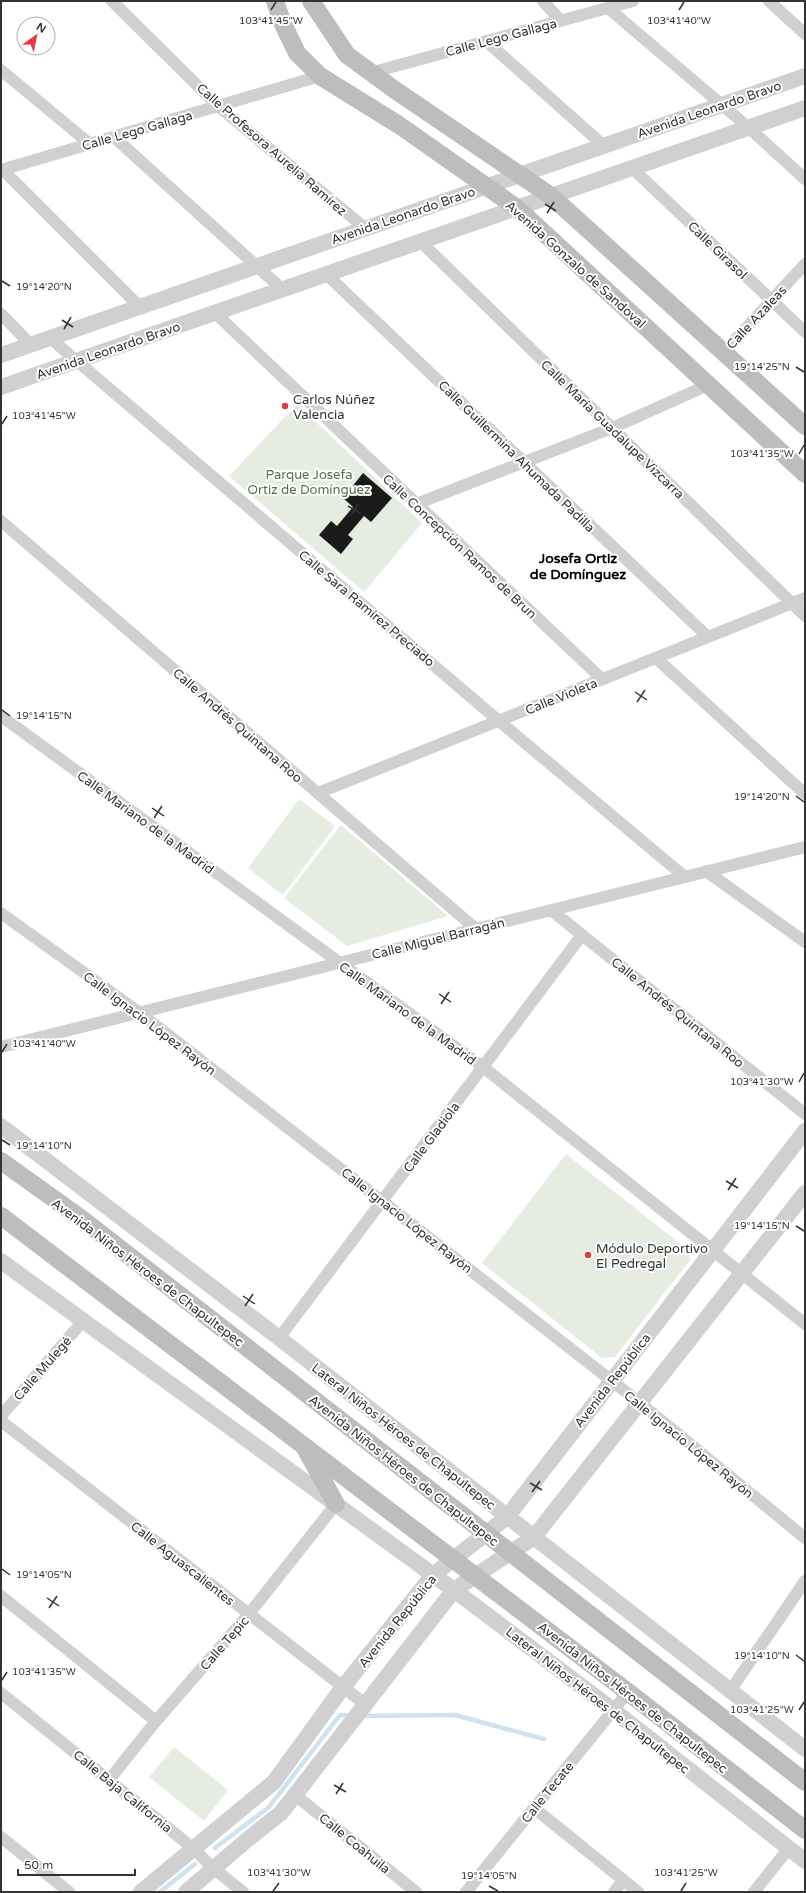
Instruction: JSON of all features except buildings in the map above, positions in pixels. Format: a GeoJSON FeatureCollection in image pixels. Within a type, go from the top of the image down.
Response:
{"type":"FeatureCollection","features":[{"type":"Feature","properties":{"kind":"main road","name":"Avenida Gonzalo de Sandoval"},"geometry":{"type":"LineString","coordinates":[[275,1],[283,24],[297,53],[320,76],[399,125],[485,187],[517,208],[805,474]]}},
{"type":"Feature","properties":{"kind":"main road"},"geometry":{"type":"LineString","coordinates":[[311,1],[347,55],[370,73],[551,196],[805,426]]}},
{"type":"Feature","properties":{"kind":"main road","name":"Avenida Niños Héroes de Chapultepec"},"geometry":{"type":"LineString","coordinates":[[1,1161],[82,1219],[805,1782]]}},
{"type":"Feature","properties":{"kind":"main road","name":"Avenida Niños Héroes de Chapultepec"},"geometry":{"type":"LineString","coordinates":[[1,1216],[628,1692],[805,1830]]}},
{"type":"Feature","properties":{"kind":"main road"},"geometry":{"type":"LineString","coordinates":[[303,1444],[336,1504]]}},
{"type":"Feature","properties":{"kind":"street","name":"Calle Profesora Aurelia Ramírez"},"geometry":{"type":"LineString","coordinates":[[112,1],[218,106],[365,228]]}},
{"type":"Feature","properties":{"kind":"street"},"geometry":{"type":"LineString","coordinates":[[543,1],[561,21]]}},
{"type":"Feature","properties":{"kind":"street","name":"Calle Lego Gallaga"},"geometry":{"type":"LineString","coordinates":[[370,73],[633,1]]}},
{"type":"Feature","properties":{"kind":"street"},"geometry":{"type":"LineString","coordinates":[[769,1],[805,34]]}},
{"type":"Feature","properties":{"kind":"street"},"geometry":{"type":"LineString","coordinates":[[608,8],[748,127],[805,179]]}},
{"type":"Feature","properties":{"kind":"street"},"geometry":{"type":"LineString","coordinates":[[486,41],[603,145]]}},
{"type":"Feature","properties":{"kind":"street"},"geometry":{"type":"LineString","coordinates":[[1,70],[90,144]]}},
{"type":"Feature","properties":{"kind":"street","name":"Calle Lego Gallaga"},"geometry":{"type":"LineString","coordinates":[[2,170],[320,76]]}},
{"type":"Feature","properties":{"kind":"street","name":"Avenida Leonardo Bravo"},"geometry":{"type":"LineString","coordinates":[[1,355],[805,76]]}},
{"type":"Feature","properties":{"kind":"street","name":"Avenida Leonardo Bravo"},"geometry":{"type":"LineString","coordinates":[[1,387],[805,108]]}},
{"type":"Feature","properties":{"kind":"street"},"geometry":{"type":"LineString","coordinates":[[114,137],[282,289]]}},
{"type":"Feature","properties":{"kind":"street","name":"Calle Girasol"},"geometry":{"type":"LineString","coordinates":[[632,168],[805,332]]}},
{"type":"Feature","properties":{"kind":"street"},"geometry":{"type":"LineString","coordinates":[[2,170],[140,307]]}},
{"type":"Feature","properties":{"kind":"street","name":"Calle María Guadalupe Vizcarra"},"geometry":{"type":"LineString","coordinates":[[420,241],[805,616]]}},
{"type":"Feature","properties":{"kind":"street","name":"Calle Azaleas"},"geometry":{"type":"LineString","coordinates":[[724,352],[805,264]]}},
{"type":"Feature","properties":{"kind":"street","name":"Calle Guillermina Ahumada Padilla"},"geometry":{"type":"LineString","coordinates":[[326,274],[522,462],[708,637]]}},
{"type":"Feature","properties":{"kind":"street","name":"Calle Concepción Ramos de Brun"},"geometry":{"type":"LineString","coordinates":[[215,313],[602,679]]}},
{"type":"Feature","properties":{"kind":"street"},"geometry":{"type":"LineString","coordinates":[[1,314],[31,345]]}},
{"type":"Feature","properties":{"kind":"street","name":"Calle Sara Ramírez Preciado"},"geometry":{"type":"LineString","coordinates":[[50,338],[499,721],[685,876]]}},
{"type":"Feature","properties":{"kind":"street"},"geometry":{"type":"LineString","coordinates":[[416,504],[612,428],[708,385]]}},
{"type":"Feature","properties":{"kind":"street","name":"Calle Andrés Quintana Roo"},"geometry":{"type":"LineString","coordinates":[[1,521],[476,929]]}},
{"type":"Feature","properties":{"kind":"street","name":"Calle Violeta"},"geometry":{"type":"LineString","coordinates":[[318,793],[805,598]]}},
{"type":"Feature","properties":{"kind":"street"},"geometry":{"type":"LineString","coordinates":[[656,658],[805,794]]}},
{"type":"Feature","properties":{"kind":"street","name":"Calle Mariano de la Madrid"},"geometry":{"type":"LineString","coordinates":[[1,716],[483,1067],[805,1324]]}},
{"type":"Feature","properties":{"kind":"street","name":"Calle Miguel Barragán"},"geometry":{"type":"LineString","coordinates":[[1,1047],[805,847]]}},
{"type":"Feature","properties":{"kind":"street"},"geometry":{"type":"LineString","coordinates":[[706,871],[805,942]]}},
{"type":"Feature","properties":{"kind":"street","name":"Calle Andrés Quintana Roo"},"geometry":{"type":"LineString","coordinates":[[551,910],[805,1114]]}},
{"type":"Feature","properties":{"kind":"street","name":"Calle Ignacio López Rayón"},"geometry":{"type":"LineString","coordinates":[[1,913],[140,1013],[382,1201],[640,1403],[805,1538]]}},
{"type":"Feature","properties":{"kind":"street","name":"Calle Gladiola"},"geometry":{"type":"LineString","coordinates":[[279,1338],[582,935]]}},
{"type":"Feature","properties":{"kind":"street","name":"Lateral Niños Héroes de Chapultepec"},"geometry":{"type":"LineString","coordinates":[[1,1126],[279,1338],[805,1749]]}},
{"type":"Feature","properties":{"kind":"street","name":"Avenida República"},"geometry":{"type":"LineString","coordinates":[[141,1892],[274,1782],[343,1687],[433,1575],[507,1517],[805,1131]]}},
{"type":"Feature","properties":{"kind":"street","name":"Avenida República"},"geometry":{"type":"LineString","coordinates":[[186,1892],[281,1813],[454,1590],[534,1537],[805,1193]]}},
{"type":"Feature","properties":{"kind":"street","name":"Lateral Niños Héroes de Chapultepec"},"geometry":{"type":"LineString","coordinates":[[1,1261],[454,1590],[613,1710],[805,1861]]}},
{"type":"Feature","properties":{"kind":"street","name":"Calle Mulegé"},"geometry":{"type":"LineString","coordinates":[[1,1416],[83,1321]]}},
{"type":"Feature","properties":{"kind":"street","name":"Calle Aguascalientes"},"geometry":{"type":"LineString","coordinates":[[1,1421],[365,1704]]}},
{"type":"Feature","properties":{"kind":"street","name":"Calle Tepic"},"geometry":{"type":"LineString","coordinates":[[109,1780],[156,1721],[249,1614],[336,1504]]}},
{"type":"Feature","properties":{"kind":"street"},"geometry":{"type":"LineString","coordinates":[[730,1691],[805,1581]]}},
{"type":"Feature","properties":{"kind":"street"},"geometry":{"type":"LineString","coordinates":[[1,1596],[156,1721]]}},
{"type":"Feature","properties":{"kind":"street","name":"Calle Tecate"},"geometry":{"type":"LineString","coordinates":[[466,1892],[628,1692]]}},
{"type":"Feature","properties":{"kind":"street","name":"Calle Baja California"},"geometry":{"type":"LineString","coordinates":[[1,1693],[194,1849],[213,1868],[243,1892]]}},
{"type":"Feature","properties":{"kind":"street","name":"Calle Coahuila"},"geometry":{"type":"LineString","coordinates":[[295,1795],[416,1892]]}},
{"type":"Feature","properties":{"kind":"street"},"geometry":{"type":"LineString","coordinates":[[534,1808],[638,1892]]}},
{"type":"Feature","properties":{"kind":"street"},"geometry":{"type":"LineString","coordinates":[[1,1837],[69,1892]]}},
{"type":"Feature","properties":{"kind":"street"},"geometry":{"type":"LineString","coordinates":[[754,1892],[789,1848]]}},
{"type":"Feature","properties":{"kind":"street"},"geometry":{"type":"LineString","coordinates":[[614,1892],[624,1880]]}},
{"type":"Feature","properties":{"kind":"green space","name":"Parque Josefa Ortiz de Domínguez"},"geometry":{"type":"Polygon","coordinates":[[[297,404],[422,523],[364,592],[229,476],[297,404]]]}},
{"type":"Feature","properties":{"kind":"green space"},"geometry":{"type":"Polygon","coordinates":[[[299,799],[335,826],[283,895],[248,868],[299,799]]]}},
{"type":"Feature","properties":{"kind":"green space"},"geometry":{"type":"Polygon","coordinates":[[[341,825],[448,916],[347,946],[284,898],[341,825]]]}},
{"type":"Feature","properties":{"kind":"green space","name":"Módulo Deportivo El Pedregal"},"geometry":{"type":"Polygon","coordinates":[[[566,1154],[687,1249],[690,1260],[615,1357],[602,1358],[482,1263],[566,1154]]]}},
{"type":"Feature","properties":{"kind":"green space"},"geometry":{"type":"Polygon","coordinates":[[[174,1747],[228,1790],[204,1821],[149,1777],[174,1747]]]}},
{"type":"Feature","properties":{"kind":"waterway"},"geometry":{"type":"LineString","coordinates":[[215,1848],[269,1807],[340,1715],[346,1715]]}},
{"type":"Feature","properties":{"kind":"waterway"},"geometry":{"type":"LineString","coordinates":[[367,1716],[455,1715],[544,1739]]}},
{"type":"Feature","properties":{"kind":"waterway"},"geometry":{"type":"LineString","coordinates":[[160,1892],[195,1864]]}},
{"type":"Feature","properties":{"kind":"place","name":"Carlos Núñez Valencia"},"geometry":{"type":"Point","coordinates":[285,406]}},
{"type":"Feature","properties":{"kind":"place","name":"Módulo Deportivo El Pedregal"},"geometry":{"type":"Point","coordinates":[588,1255]}},
{"type":"Feature","properties":{"kind":"district","name":"Josefa Ortiz de Domínguez"},"geometry":{"type":"Point","coordinates":[578,566]}}]}
